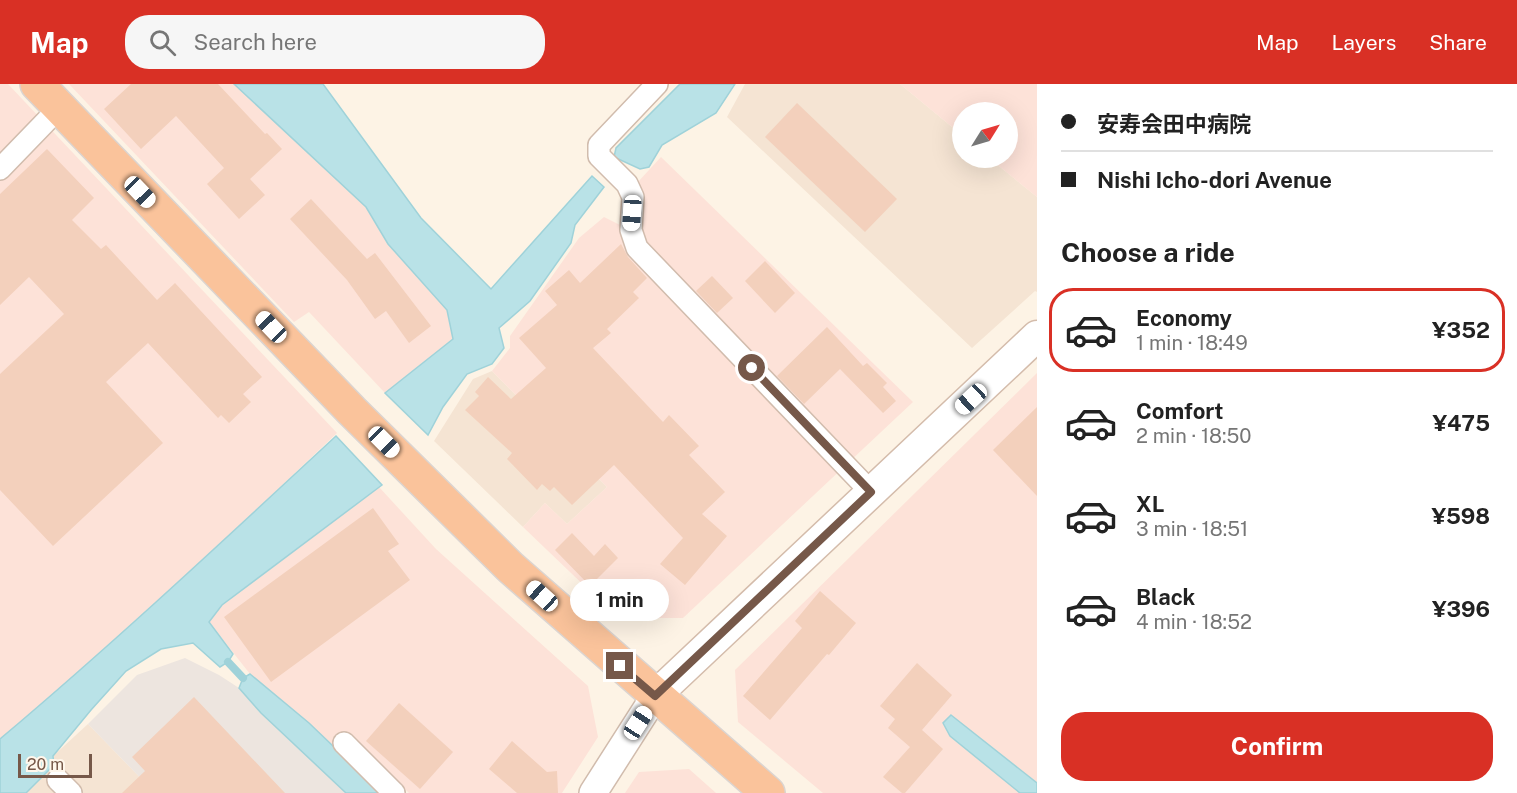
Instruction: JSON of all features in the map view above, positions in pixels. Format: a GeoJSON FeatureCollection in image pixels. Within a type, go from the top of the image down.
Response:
{"type":"FeatureCollection","features":[{"type":"Feature","properties":{"kind":"highway"},"geometry":{"type":"LineString","coordinates":[[37,84],[352,411],[494,552],[768,793]]}},
{"type":"Feature","properties":{"kind":"main road"},"geometry":{"type":"LineString","coordinates":[[655,696],[1037,336]]}},
{"type":"Feature","properties":{"kind":"street"},"geometry":{"type":"LineString","coordinates":[[657,84],[599,146],[598,156],[627,184],[633,197],[631,230],[637,248],[871,492]]}},
{"type":"Feature","properties":{"kind":"street"},"geometry":{"type":"LineString","coordinates":[[0,169],[59,108]]}},
{"type":"Feature","properties":{"kind":"street"},"geometry":{"type":"LineString","coordinates":[[593,793],[655,696]]}},
{"type":"Feature","properties":{"kind":"street"},"geometry":{"type":"LineString","coordinates":[[344,743],[394,793]]}},
{"type":"Feature","properties":{"kind":"shaded area"},"geometry":{"type":"Polygon","coordinates":[[[0,84],[8,84],[337,433],[177,585],[81,671],[0,739],[0,84]]]}},
{"type":"Feature","properties":{"kind":"shaded area"},"geometry":{"type":"Polygon","coordinates":[[[69,84],[252,84],[376,204],[470,335],[385,393],[309,312],[294,322],[69,84]]]}},
{"type":"Feature","properties":{"kind":"shaded area"},"geometry":{"type":"Polygon","coordinates":[[[745,84],[900,84],[952,127],[952,168],[1001,168],[1037,197],[1037,292],[1035,291],[972,348],[727,117],[745,84]]]}},
{"type":"Feature","properties":{"kind":"shaded area"},"geometry":{"type":"Polygon","coordinates":[[[900,84],[1037,84],[1037,197],[1001,168],[1018,168],[1018,102],[952,102],[952,127],[900,84]]]}},
{"type":"Feature","properties":{"kind":"shaded area"},"geometry":{"type":"Polygon","coordinates":[[[661,157],[913,402],[683,618],[618,618],[523,527],[545,503],[567,524],[607,487],[492,371],[510,348],[510,336],[579,238],[604,217],[636,233],[637,183],[661,157]]]}},
{"type":"Feature","properties":{"kind":"shaded area"},"geometry":{"type":"Polygon","coordinates":[[[492,371],[607,487],[567,524],[545,503],[523,527],[434,441],[473,379],[492,371]]]}},
{"type":"Feature","properties":{"kind":"shaded area"},"geometry":{"type":"Polygon","coordinates":[[[1037,373],[1037,793],[823,793],[738,722],[735,670],[1037,373]]]}},
{"type":"Feature","properties":{"kind":"shaded area"},"geometry":{"type":"Polygon","coordinates":[[[379,487],[436,549],[588,686],[598,737],[562,793],[409,793],[354,739],[339,752],[309,723],[250,674],[209,622],[222,605],[379,487]]]}},
{"type":"Feature","properties":{"kind":"shaded area"},"geometry":{"type":"Polygon","coordinates":[[[185,658],[239,688],[261,713],[346,793],[155,793],[88,724],[137,675],[185,658]]]}},
{"type":"Feature","properties":{"kind":"shaded area"},"geometry":{"type":"Polygon","coordinates":[[[88,724],[155,793],[13,793],[88,724]]]}},
{"type":"Feature","properties":{"kind":"shaded area"},"geometry":{"type":"Polygon","coordinates":[[[689,769],[716,793],[625,793],[639,772],[689,769]]]}},
{"type":"Feature","properties":{"kind":"water"},"geometry":{"type":"Polygon","coordinates":[[[234,84],[323,84],[421,218],[491,289],[592,176],[604,187],[575,225],[571,243],[530,301],[499,328],[504,348],[492,364],[467,374],[443,407],[428,435],[385,393],[453,339],[447,310],[388,244],[366,207],[234,84]]]}},
{"type":"Feature","properties":{"kind":"water"},"geometry":{"type":"Polygon","coordinates":[[[680,84],[735,84],[716,113],[662,145],[649,167],[640,169],[614,157],[616,148],[680,84]]]}},
{"type":"Feature","properties":{"kind":"water"},"geometry":{"type":"Polygon","coordinates":[[[336,436],[382,485],[222,605],[209,622],[233,654],[228,662],[220,667],[193,643],[161,649],[126,671],[53,756],[54,765],[26,793],[0,793],[0,739],[128,628],[336,436]]]}},
{"type":"Feature","properties":{"kind":"water"},"geometry":{"type":"Polygon","coordinates":[[[250,674],[309,723],[382,793],[346,793],[261,713],[239,688],[243,678],[250,674]]]}},
{"type":"Feature","properties":{"kind":"water"},"geometry":{"type":"Polygon","coordinates":[[[951,715],[1037,783],[1037,793],[1020,793],[950,736],[943,723],[951,715]]]}},
{"type":"Feature","properties":{"kind":"building"},"geometry":{"type":"Polygon","coordinates":[[[131,84],[218,84],[282,149],[250,179],[265,195],[239,219],[207,184],[224,168],[176,116],[141,149],[104,109],[131,84]]]}},
{"type":"Feature","properties":{"kind":"building"},"geometry":{"type":"Polygon","coordinates":[[[797,103],[897,199],[865,232],[765,137],[797,103]]]}},
{"type":"Feature","properties":{"kind":"building"},"geometry":{"type":"Polygon","coordinates":[[[47,149],[94,198],[72,220],[101,249],[106,245],[157,300],[175,283],[262,377],[243,394],[251,402],[229,423],[221,415],[218,418],[148,343],[106,382],[163,443],[53,546],[0,490],[0,374],[64,314],[29,277],[0,305],[0,194],[47,149]]]}},
{"type":"Feature","properties":{"kind":"building"},"geometry":{"type":"Polygon","coordinates":[[[311,199],[367,259],[375,253],[431,326],[409,343],[386,311],[375,319],[347,280],[290,219],[311,199]]]}},
{"type":"Feature","properties":{"kind":"building"},"geometry":{"type":"Polygon","coordinates":[[[621,244],[628,257],[647,278],[633,292],[639,298],[607,329],[611,333],[593,348],[663,422],[669,415],[699,446],[689,455],[725,492],[702,514],[727,536],[685,585],[660,564],[683,538],[614,465],[572,505],[554,487],[550,491],[542,484],[537,490],[507,459],[512,453],[465,410],[479,396],[475,392],[488,377],[511,399],[546,368],[519,338],[557,305],[545,291],[569,270],[580,283],[621,244]]]}},
{"type":"Feature","properties":{"kind":"building"},"geometry":{"type":"Polygon","coordinates":[[[765,261],[795,293],[775,313],[745,281],[765,261]]]}},
{"type":"Feature","properties":{"kind":"building"},"geometry":{"type":"Polygon","coordinates":[[[712,276],[733,298],[717,313],[696,291],[712,276]]]}},
{"type":"Feature","properties":{"kind":"building"},"geometry":{"type":"Polygon","coordinates":[[[827,327],[863,366],[867,363],[887,383],[883,387],[896,401],[883,413],[840,369],[804,404],[777,376],[827,327]]]}},
{"type":"Feature","properties":{"kind":"building"},"geometry":{"type":"Polygon","coordinates":[[[1037,407],[1037,496],[993,450],[1037,407]]]}},
{"type":"Feature","properties":{"kind":"building"},"geometry":{"type":"Polygon","coordinates":[[[373,508],[399,544],[388,551],[410,580],[271,682],[224,617],[373,508]]]}},
{"type":"Feature","properties":{"kind":"building"},"geometry":{"type":"Polygon","coordinates":[[[572,533],[594,556],[605,544],[618,558],[590,586],[555,550],[572,533]]]}},
{"type":"Feature","properties":{"kind":"building"},"geometry":{"type":"Polygon","coordinates":[[[820,591],[856,623],[770,720],[743,696],[802,628],[795,621],[820,591]]]}},
{"type":"Feature","properties":{"kind":"building"},"geometry":{"type":"Polygon","coordinates":[[[917,663],[952,695],[922,730],[943,749],[905,793],[902,793],[883,777],[910,747],[888,728],[895,719],[880,706],[917,663]]]}},
{"type":"Feature","properties":{"kind":"building"},"geometry":{"type":"Polygon","coordinates":[[[194,697],[285,793],[122,793],[145,771],[132,757],[194,697]]]}},
{"type":"Feature","properties":{"kind":"building"},"geometry":{"type":"Polygon","coordinates":[[[399,703],[453,752],[420,789],[366,741],[399,703]]]}},
{"type":"Feature","properties":{"kind":"building"},"geometry":{"type":"Polygon","coordinates":[[[512,741],[547,772],[557,771],[558,793],[517,793],[489,769],[512,741]]]}},
{"type":"Feature","properties":{"kind":"waterway"},"geometry":{"type":"LineString","coordinates":[[228,662],[243,678]]}},
{"type":"Feature","properties":{"kind":"route"},"geometry":{"type":"LineString","coordinates":[[620,666],[655,696],[871,492],[752,368]]}}]}
